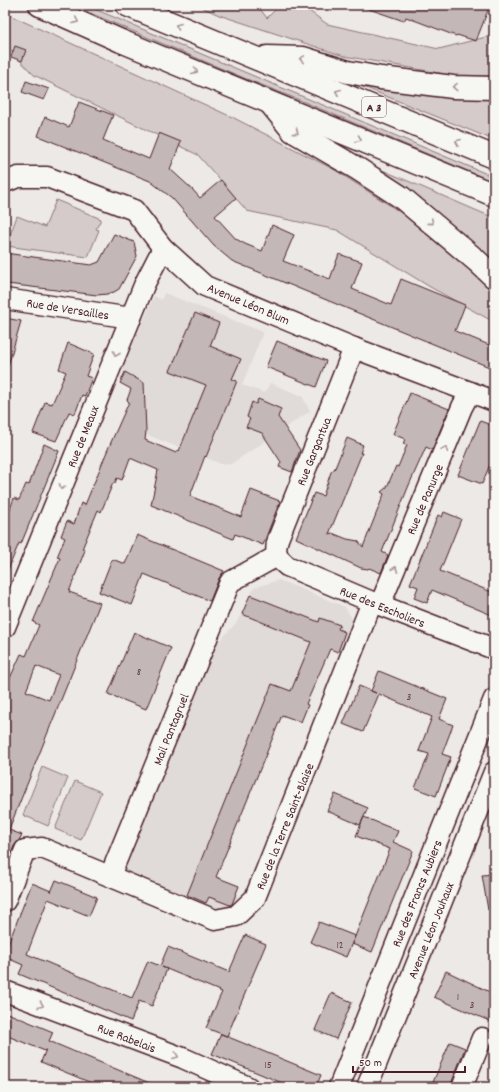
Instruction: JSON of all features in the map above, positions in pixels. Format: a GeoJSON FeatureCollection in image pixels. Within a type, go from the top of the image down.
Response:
{"type":"FeatureCollection","features":[{"type":"Feature","properties":{"kind":"highway"},"geometry":{"type":"LineString","coordinates":[[40,5],[121,41],[494,195]]}},
{"type":"Feature","properties":{"kind":"highway","name":"A 3"},"geometry":{"type":"LineString","coordinates":[[127,5],[494,157]]}},
{"type":"Feature","properties":{"kind":"highway"},"geometry":{"type":"LineString","coordinates":[[253,56],[303,58],[348,72],[453,88],[494,88]]}},
{"type":"Feature","properties":{"kind":"highway"},"geometry":{"type":"LineString","coordinates":[[271,103],[293,131],[358,169],[401,197],[494,277]]}},
{"type":"Feature","properties":{"kind":"street","name":"Avenue Léon Blum"},"geometry":{"type":"LineString","coordinates":[[5,182],[18,177],[47,177],[134,210],[163,248],[205,286],[354,348],[494,401]]}},
{"type":"Feature","properties":{"kind":"street","name":"Rue de Meaux"},"geometry":{"type":"LineString","coordinates":[[5,627],[130,318],[145,283],[163,248]]}},
{"type":"Feature","properties":{"kind":"street","name":"Rue de Versailles"},"geometry":{"type":"LineString","coordinates":[[5,298],[130,318]]}},
{"type":"Feature","properties":{"kind":"street","name":"Rue Gargantua"},"geometry":{"type":"LineString","coordinates":[[277,556],[276,550],[278,540],[354,348]]}},
{"type":"Feature","properties":{"kind":"street","name":"Rue de Panurge"},"geometry":{"type":"LineString","coordinates":[[376,604],[462,407],[470,392]]}},
{"type":"Feature","properties":{"kind":"street","name":"Mail Pantagruel"},"geometry":{"type":"LineString","coordinates":[[110,876],[230,582],[277,556]]}},
{"type":"Feature","properties":{"kind":"street","name":"Rue des Escholiers"},"geometry":{"type":"LineString","coordinates":[[277,556],[287,566],[376,604],[494,649]]}},
{"type":"Feature","properties":{"kind":"street","name":"Rue de la Terre Saint-Blaise"},"geometry":{"type":"LineString","coordinates":[[5,901],[25,850],[42,848],[215,920],[236,916],[255,898],[376,604]]}},
{"type":"Feature","properties":{"kind":"street","name":"Rue des Francs Aubiers"},"geometry":{"type":"LineString","coordinates":[[339,1087],[494,699]]}},
{"type":"Feature","properties":{"kind":"street","name":"Avenue Léon Jouhaux"},"geometry":{"type":"LineString","coordinates":[[367,1087],[494,772]]}},
{"type":"Feature","properties":{"kind":"street","name":"Rue Rabelais"},"geometry":{"type":"LineString","coordinates":[[5,991],[182,1058],[248,1087]]}},
{"type":"Feature","properties":{"kind":"street"},"geometry":{"type":"LineString","coordinates":[[462,1087],[482,1038]]}},
{"type":"Feature","properties":{"kind":"shaded area"},"geometry":{"type":"Polygon","coordinates":[[[71,5],[85,5],[494,177],[494,182],[302,101],[71,5]]]}},
{"type":"Feature","properties":{"kind":"shaded area"},"geometry":{"type":"Polygon","coordinates":[[[197,5],[257,5],[267,18],[280,5],[301,5],[327,24],[439,49],[494,35],[494,76],[456,76],[344,56],[219,15],[197,5]]]}},
{"type":"Feature","properties":{"kind":"shaded area"},"geometry":{"type":"Polygon","coordinates":[[[5,13],[234,118],[335,170],[417,223],[487,283],[494,290],[494,322],[430,287],[337,230],[247,211],[198,155],[34,75],[8,48],[5,47],[5,13]]]}},
{"type":"Feature","properties":{"kind":"shaded area"},"geometry":{"type":"Polygon","coordinates":[[[344,79],[441,97],[494,99],[494,140],[344,79]]]}},
{"type":"Feature","properties":{"kind":"shaded area"},"geometry":{"type":"Polygon","coordinates":[[[380,169],[494,218],[494,267],[380,169]]]}},
{"type":"Feature","properties":{"kind":"shaded area"},"geometry":{"type":"Polygon","coordinates":[[[56,200],[101,219],[96,229],[99,230],[88,257],[6,246],[17,216],[45,227],[56,200]]]}},
{"type":"Feature","properties":{"kind":"shaded area"},"geometry":{"type":"Polygon","coordinates":[[[164,293],[263,332],[242,385],[265,393],[270,383],[302,396],[310,411],[231,464],[221,464],[145,434],[146,414],[144,383],[122,370],[154,296],[162,300],[164,293]]]}},
{"type":"Feature","properties":{"kind":"shaded area"},"geometry":{"type":"Polygon","coordinates":[[[279,580],[345,607],[355,624],[343,654],[330,649],[306,704],[308,705],[301,722],[282,715],[216,877],[239,886],[235,896],[243,900],[222,915],[116,873],[208,653],[237,622],[254,588],[279,580]]]}},
{"type":"Feature","properties":{"kind":"shaded area"},"geometry":{"type":"Polygon","coordinates":[[[42,767],[68,778],[48,826],[23,815],[42,767]]]}},
{"type":"Feature","properties":{"kind":"shaded area"},"geometry":{"type":"Polygon","coordinates":[[[75,781],[101,792],[81,840],[55,829],[75,781]]]}},
{"type":"Feature","properties":{"kind":"building"},"geometry":{"type":"Polygon","coordinates":[[[364,5],[490,5],[476,41],[457,35],[456,36],[406,17],[404,21],[363,7],[364,5]]]}},
{"type":"Feature","properties":{"kind":"building"},"geometry":{"type":"Polygon","coordinates":[[[15,46],[26,50],[22,61],[11,57],[15,46]]]}},
{"type":"Feature","properties":{"kind":"building"},"geometry":{"type":"Polygon","coordinates":[[[26,81],[49,89],[44,100],[22,92],[26,81]]]}},
{"type":"Feature","properties":{"kind":"building"},"geometry":{"type":"Polygon","coordinates":[[[79,102],[113,115],[103,140],[149,159],[159,133],[181,142],[170,169],[200,198],[221,180],[236,198],[215,216],[236,239],[245,244],[262,251],[272,225],[294,235],[283,261],[330,279],[339,254],[362,262],[352,289],[391,305],[401,279],[465,305],[455,331],[494,347],[494,369],[232,261],[214,246],[172,198],[150,181],[38,136],[45,117],[69,127],[79,102]]]}},
{"type":"Feature","properties":{"kind":"building"},"geometry":{"type":"Polygon","coordinates":[[[114,234],[134,242],[137,256],[119,289],[114,292],[97,295],[7,284],[7,281],[5,281],[5,253],[91,265],[99,262],[114,234]]]}},
{"type":"Feature","properties":{"kind":"building"},"geometry":{"type":"Polygon","coordinates":[[[195,313],[219,323],[210,346],[241,359],[232,379],[237,381],[206,457],[205,456],[190,496],[241,517],[251,490],[280,501],[263,545],[235,534],[233,539],[151,505],[158,470],[130,458],[122,480],[117,478],[115,483],[113,483],[101,512],[98,510],[82,549],[85,550],[69,592],[100,603],[5,839],[5,689],[21,654],[26,656],[39,625],[33,622],[60,558],[57,557],[65,538],[61,536],[67,521],[74,524],[81,503],[85,505],[129,402],[127,400],[131,389],[120,383],[125,372],[144,383],[145,440],[176,453],[177,450],[179,451],[206,385],[170,371],[195,313]],[[36,666],[26,691],[49,700],[59,675],[36,666]]]}},
{"type":"Feature","properties":{"kind":"building"},"geometry":{"type":"Polygon","coordinates":[[[5,318],[21,321],[8,366],[5,365],[5,318]]]}},
{"type":"Feature","properties":{"kind":"building"},"geometry":{"type":"Polygon","coordinates":[[[277,341],[326,361],[316,387],[266,367],[277,341]]]}},
{"type":"Feature","properties":{"kind":"building"},"geometry":{"type":"Polygon","coordinates":[[[68,343],[94,354],[86,376],[92,378],[85,396],[82,395],[75,414],[69,412],[56,441],[33,433],[45,402],[52,404],[66,372],[59,369],[68,343]]]}},
{"type":"Feature","properties":{"kind":"building"},"geometry":{"type":"Polygon","coordinates":[[[410,393],[449,409],[432,450],[426,447],[409,485],[382,552],[388,555],[381,573],[369,568],[361,568],[296,538],[314,493],[323,496],[331,472],[335,468],[347,438],[363,445],[360,453],[362,453],[329,534],[332,533],[347,539],[358,541],[363,547],[384,494],[381,492],[387,487],[396,466],[398,467],[407,445],[403,444],[405,439],[393,434],[410,393]]]}},
{"type":"Feature","properties":{"kind":"building"},"geometry":{"type":"Polygon","coordinates":[[[258,399],[281,409],[278,417],[300,450],[292,472],[279,467],[281,462],[262,433],[246,427],[250,419],[247,417],[252,402],[256,404],[258,399]]]}},
{"type":"Feature","properties":{"kind":"building"},"geometry":{"type":"Polygon","coordinates":[[[480,421],[494,426],[494,462],[491,462],[482,484],[458,475],[480,421]]]}},
{"type":"Feature","properties":{"kind":"building"},"geometry":{"type":"Polygon","coordinates":[[[44,444],[59,451],[21,544],[19,543],[5,577],[5,523],[14,498],[19,500],[26,484],[29,485],[44,444]]]}},
{"type":"Feature","properties":{"kind":"building"},"geometry":{"type":"Polygon","coordinates":[[[444,512],[461,519],[440,571],[494,593],[494,616],[432,590],[427,603],[414,598],[418,587],[410,584],[438,515],[442,517],[444,512]]]}},
{"type":"Feature","properties":{"kind":"building"},"geometry":{"type":"Polygon","coordinates":[[[137,535],[224,571],[219,578],[210,601],[144,574],[132,605],[99,592],[112,559],[125,564],[137,535]]]}},
{"type":"Feature","properties":{"kind":"building"},"geometry":{"type":"Polygon","coordinates":[[[250,595],[319,622],[320,618],[340,625],[338,629],[345,632],[338,652],[330,649],[306,704],[308,705],[301,722],[282,715],[216,877],[239,886],[232,904],[230,905],[209,897],[206,903],[187,895],[272,684],[291,691],[311,642],[242,614],[250,595]]]}},
{"type":"Feature","properties":{"kind":"building"},"geometry":{"type":"Polygon","coordinates":[[[134,632],[171,648],[146,709],[108,694],[134,632]]]}},
{"type":"Feature","properties":{"kind":"building"},"geometry":{"type":"Polygon","coordinates":[[[379,671],[447,699],[439,719],[453,725],[442,754],[451,757],[436,796],[415,788],[429,754],[419,751],[432,717],[379,694],[363,732],[343,724],[359,686],[371,691],[379,671]]]}},
{"type":"Feature","properties":{"kind":"building"},"geometry":{"type":"Polygon","coordinates":[[[335,794],[368,808],[360,825],[327,811],[335,794]]]}},
{"type":"Feature","properties":{"kind":"building"},"geometry":{"type":"Polygon","coordinates":[[[364,817],[398,831],[393,842],[413,851],[372,952],[352,944],[390,849],[356,836],[364,817]]]}},
{"type":"Feature","properties":{"kind":"building"},"geometry":{"type":"Polygon","coordinates":[[[9,830],[22,835],[14,846],[5,870],[5,842],[9,830]]]}},
{"type":"Feature","properties":{"kind":"building"},"geometry":{"type":"Polygon","coordinates":[[[494,874],[494,909],[488,910],[482,875],[494,874]]]}},
{"type":"Feature","properties":{"kind":"building"},"geometry":{"type":"Polygon","coordinates":[[[56,880],[97,897],[89,916],[48,899],[27,954],[132,998],[148,961],[160,966],[168,947],[229,972],[245,935],[266,944],[227,1036],[206,1028],[222,992],[167,969],[152,1006],[139,1001],[131,1021],[19,974],[23,965],[5,957],[5,952],[32,883],[51,892],[56,880]]]}},
{"type":"Feature","properties":{"kind":"building"},"geometry":{"type":"Polygon","coordinates":[[[319,922],[355,936],[346,957],[310,942],[319,922]]]}},
{"type":"Feature","properties":{"kind":"building"},"geometry":{"type":"Polygon","coordinates":[[[446,971],[494,994],[494,1023],[434,997],[446,971]]]}},
{"type":"Feature","properties":{"kind":"building"},"geometry":{"type":"Polygon","coordinates":[[[331,993],[352,1002],[336,1039],[315,1030],[331,993]]]}},
{"type":"Feature","properties":{"kind":"building"},"geometry":{"type":"Polygon","coordinates":[[[5,1012],[53,1032],[49,1041],[159,1087],[101,1087],[41,1062],[46,1049],[45,1051],[5,1035],[5,1012]]]}},
{"type":"Feature","properties":{"kind":"building"},"geometry":{"type":"Polygon","coordinates":[[[221,1034],[321,1075],[316,1087],[292,1087],[212,1054],[221,1034]]]}},
{"type":"Feature","properties":{"kind":"building"},"geometry":{"type":"Polygon","coordinates":[[[450,1042],[465,1048],[450,1087],[431,1087],[450,1042]]]}}]}
